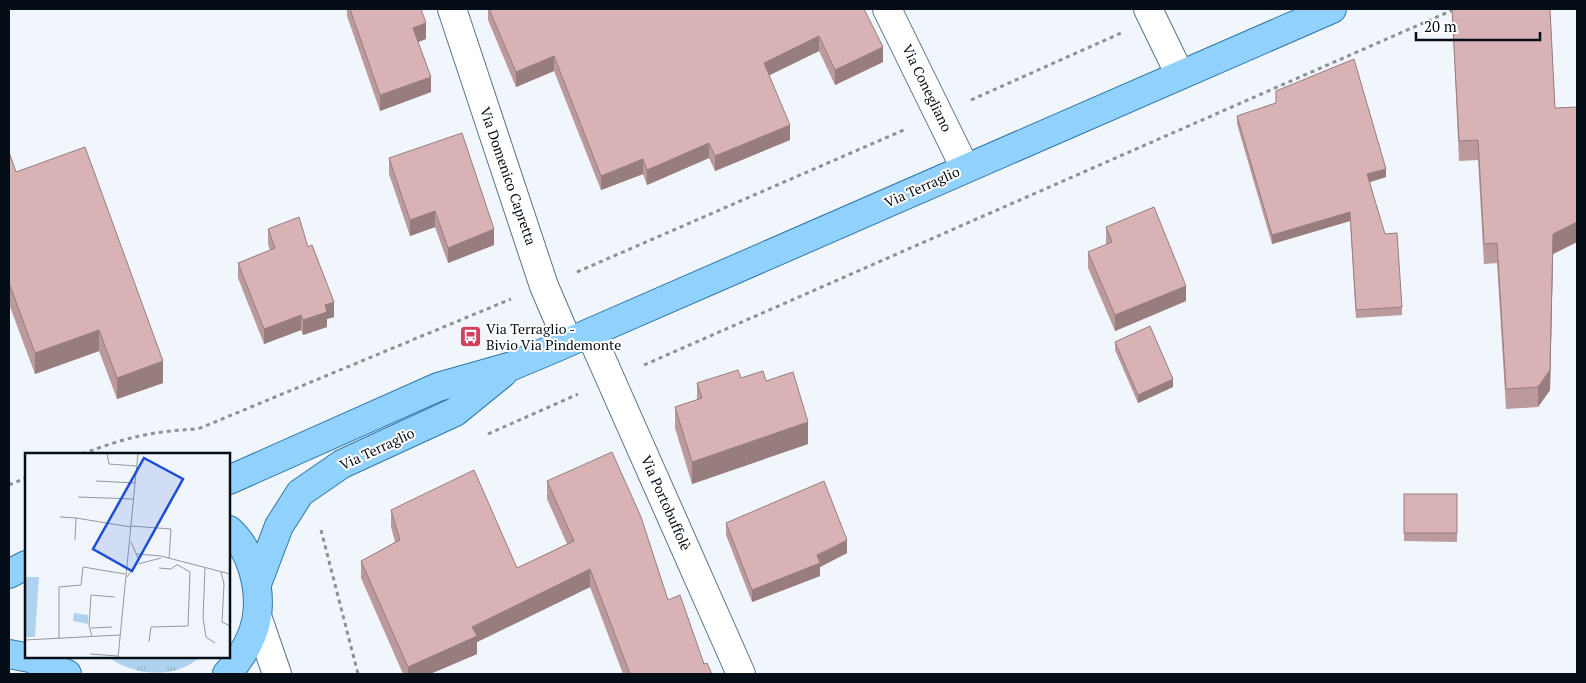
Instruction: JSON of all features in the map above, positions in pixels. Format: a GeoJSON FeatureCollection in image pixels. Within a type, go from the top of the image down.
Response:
{"type":"FeatureCollection","features":[{"type":"Feature","properties":{"kind":"main road","name":"Via Terraglio"},"geometry":{"type":"LineString","coordinates":[[230,480],[438,387],[512,366],[1332,9]]}},
{"type":"Feature","properties":{"kind":"main road","name":"Via Terraglio"},"geometry":{"type":"LineString","coordinates":[[257,584],[279,526],[300,493],[342,464],[455,412],[512,366]]}},
{"type":"Feature","properties":{"kind":"main road"},"geometry":{"type":"LineString","coordinates":[[228,674],[247,647],[257,616],[257,584],[248,556],[230,531]]}},
{"type":"Feature","properties":{"kind":"main road"},"geometry":{"type":"LineString","coordinates":[[9,574],[25,565]]}},
{"type":"Feature","properties":{"kind":"main road"},"geometry":{"type":"LineString","coordinates":[[9,654],[25,657]]}},
{"type":"Feature","properties":{"kind":"main road"},"geometry":{"type":"LineString","coordinates":[[30,658],[68,674]]}},
{"type":"Feature","properties":{"kind":"main road"},"geometry":{"type":"LineString","coordinates":[[72,658],[86,674]]}},
{"type":"Feature","properties":{"kind":"street","name":"Via Domenico Capretta"},"geometry":{"type":"LineString","coordinates":[[452,9],[544,286],[579,337]]}},
{"type":"Feature","properties":{"kind":"street","name":"Via Conegliano"},"geometry":{"type":"LineString","coordinates":[[887,9],[965,168]]}},
{"type":"Feature","properties":{"kind":"street"},"geometry":{"type":"LineString","coordinates":[[1151,14],[1180,75]]}},
{"type":"Feature","properties":{"kind":"street","name":"Via Portobuffolè"},"geometry":{"type":"LineString","coordinates":[[579,337],[611,380],[741,674]]}},
{"type":"Feature","properties":{"kind":"street"},"geometry":{"type":"LineString","coordinates":[[257,616],[277,674]]}},
{"type":"Feature","properties":{"kind":"path"},"geometry":{"type":"LineString","coordinates":[[485,435],[1455,9]]}},
{"type":"Feature","properties":{"kind":"path"},"geometry":{"type":"LineString","coordinates":[[85,453],[124,438],[162,431],[198,429],[544,286],[940,114],[1151,14]]}},
{"type":"Feature","properties":{"kind":"path"},"geometry":{"type":"LineString","coordinates":[[9,485],[25,478]]}},
{"type":"Feature","properties":{"kind":"path"},"geometry":{"type":"LineString","coordinates":[[321,525],[358,674]]}},
{"type":"Feature","properties":{"kind":"green space"},"geometry":{"type":"Polygon","coordinates":[[[110,658],[199,658],[179,669],[154,673],[130,668],[110,658]]]}},
{"type":"Feature","properties":{"kind":"building"},"geometry":{"type":"Polygon","coordinates":[[[350,9],[421,9],[426,23],[413,28],[431,77],[380,95],[350,9]]]}},
{"type":"Feature","properties":{"kind":"building"},"geometry":{"type":"Polygon","coordinates":[[[489,9],[864,9],[883,47],[835,70],[819,36],[764,63],[790,125],[715,156],[709,143],[647,170],[643,159],[601,176],[554,56],[516,72],[489,9]]]}},
{"type":"Feature","properties":{"kind":"building"},"geometry":{"type":"Polygon","coordinates":[[[1452,9],[1550,9],[1555,108],[1577,107],[1577,222],[1553,234],[1550,370],[1538,387],[1506,389],[1497,243],[1484,244],[1478,140],[1459,141],[1452,9]]]}},
{"type":"Feature","properties":{"kind":"building"},"geometry":{"type":"Polygon","coordinates":[[[1354,59],[1386,169],[1367,174],[1385,234],[1397,233],[1402,307],[1356,310],[1350,212],[1272,235],[1237,116],[1276,103],[1276,91],[1354,59]]]}},
{"type":"Feature","properties":{"kind":"building"},"geometry":{"type":"Polygon","coordinates":[[[462,133],[494,229],[448,248],[435,211],[410,220],[389,158],[462,133]]]}},
{"type":"Feature","properties":{"kind":"building"},"geometry":{"type":"Polygon","coordinates":[[[85,147],[163,361],[117,378],[99,330],[35,353],[9,283],[9,152],[16,172],[85,147]]]}},
{"type":"Feature","properties":{"kind":"building"},"geometry":{"type":"Polygon","coordinates":[[[1154,207],[1186,286],[1115,315],[1088,252],[1112,242],[1106,227],[1154,207]]]}},
{"type":"Feature","properties":{"kind":"building"},"geometry":{"type":"Polygon","coordinates":[[[299,217],[308,247],[312,245],[334,302],[325,305],[327,312],[303,320],[301,315],[264,329],[238,263],[275,248],[268,229],[299,217]]]}},
{"type":"Feature","properties":{"kind":"building"},"geometry":{"type":"Polygon","coordinates":[[[1150,326],[1173,379],[1138,395],[1115,342],[1150,326]]]}},
{"type":"Feature","properties":{"kind":"building"},"geometry":{"type":"Polygon","coordinates":[[[738,370],[741,378],[763,371],[766,381],[793,372],[808,422],[692,462],[675,407],[702,398],[697,383],[738,370]]]}},
{"type":"Feature","properties":{"kind":"building"},"geometry":{"type":"Polygon","coordinates":[[[612,452],[641,517],[668,600],[680,595],[704,664],[707,663],[712,674],[630,674],[590,569],[472,627],[477,636],[408,667],[361,561],[400,540],[391,510],[474,470],[517,568],[574,541],[547,481],[612,452]]]}},
{"type":"Feature","properties":{"kind":"building"},"geometry":{"type":"Polygon","coordinates":[[[824,481],[847,540],[817,555],[820,563],[752,590],[726,523],[824,481]]]}},
{"type":"Feature","properties":{"kind":"building"},"geometry":{"type":"Polygon","coordinates":[[[1404,494],[1457,494],[1457,533],[1404,533],[1404,494]]]}},
{"type":"Feature","properties":{"kind":"place","name":"Via Terraglio - Bivio Via Pindemonte"},"geometry":{"type":"Point","coordinates":[470,337]}}]}
